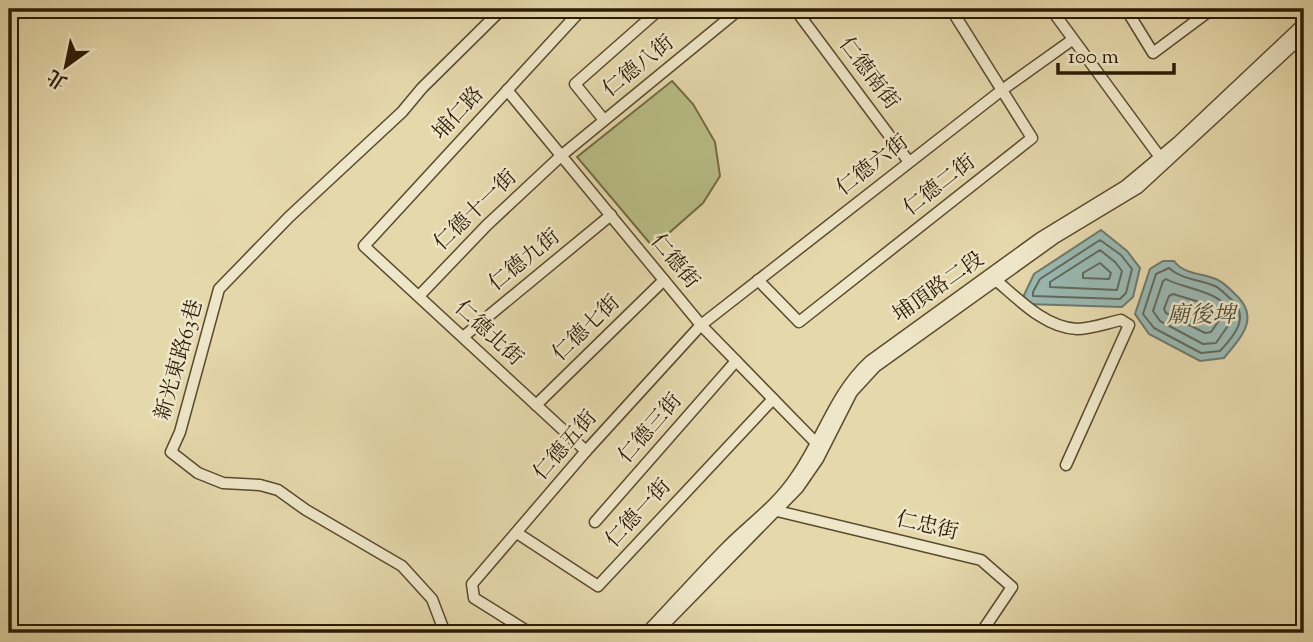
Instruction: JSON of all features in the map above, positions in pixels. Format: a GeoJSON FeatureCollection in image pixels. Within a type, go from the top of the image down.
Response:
{"type":"FeatureCollection","features":[{"type":"Feature","properties":{"kind":"street","name":"新光東路63巷"},"geometry":{"type":"LineString","coordinates":[[445,633],[432,599],[402,566],[317,517],[278,490],[260,485],[223,483],[198,473],[171,452],[180,432],[219,289],[289,217],[402,112],[422,88],[502,9]]}},
{"type":"Feature","properties":{"kind":"street","name":"埔仁路"},"geometry":{"type":"LineString","coordinates":[[364,246],[582,9]]}},
{"type":"Feature","properties":{"kind":"street"},"geometry":{"type":"LineString","coordinates":[[604,120],[575,84],[660,9]]}},
{"type":"Feature","properties":{"kind":"street"},"geometry":{"type":"LineString","coordinates":[[721,9],[729,18]]}},
{"type":"Feature","properties":{"kind":"street","name":"仁德八街"},"geometry":{"type":"LineString","coordinates":[[562,155],[740,9]]}},
{"type":"Feature","properties":{"kind":"street","name":"仁德南街"},"geometry":{"type":"LineString","coordinates":[[795,9],[909,162]]}},
{"type":"Feature","properties":{"kind":"street","name":"仁德二街"},"geometry":{"type":"LineString","coordinates":[[758,280],[799,322],[1032,138],[951,9]]}},
{"type":"Feature","properties":{"kind":"street"},"geometry":{"type":"LineString","coordinates":[[1051,9],[1162,160]]}},
{"type":"Feature","properties":{"kind":"street"},"geometry":{"type":"LineString","coordinates":[[1126,9],[1153,53],[1207,10]]}},
{"type":"Feature","properties":{"kind":"street","name":"埔頂路二段"},"geometry":{"type":"LineString","coordinates":[[656,633],[774,509],[819,446],[852,392],[869,372],[1055,238],[1138,188],[1162,160],[1304,23]]}},
{"type":"Feature","properties":{"kind":"street","name":"埔頂路二段"},"geometry":{"type":"LineString","coordinates":[[819,446],[840,395],[854,375],[870,361],[1040,238],[1125,187],[1162,160],[1304,35]]}},
{"type":"Feature","properties":{"kind":"street","name":"仁德六街"},"geometry":{"type":"LineString","coordinates":[[701,325],[1002,90],[1072,40]]}},
{"type":"Feature","properties":{"kind":"street","name":"仁德街"},"geometry":{"type":"LineString","coordinates":[[507,90],[701,325],[819,446]]}},
{"type":"Feature","properties":{"kind":"street","name":"仁德十一街"},"geometry":{"type":"LineString","coordinates":[[419,296],[487,225],[562,155]]}},
{"type":"Feature","properties":{"kind":"street","name":"仁德九街"},"geometry":{"type":"LineString","coordinates":[[463,337],[611,215]]}},
{"type":"Feature","properties":{"kind":"street","name":"仁德北街"},"geometry":{"type":"LineString","coordinates":[[364,246],[586,451]]}},
{"type":"Feature","properties":{"kind":"street","name":"仁德七街"},"geometry":{"type":"LineString","coordinates":[[537,405],[664,280]]}},
{"type":"Feature","properties":{"kind":"street"},"geometry":{"type":"LineString","coordinates":[[997,281],[1026,307],[1062,325],[1077,329],[1121,320],[1129,325],[1066,465]]}},
{"type":"Feature","properties":{"kind":"street","name":"仁德五街"},"geometry":{"type":"LineString","coordinates":[[530,633],[474,598],[472,584],[586,451],[701,325]]}},
{"type":"Feature","properties":{"kind":"street","name":"仁德三街"},"geometry":{"type":"LineString","coordinates":[[595,522],[736,361]]}},
{"type":"Feature","properties":{"kind":"street","name":"仁德一街"},"geometry":{"type":"LineString","coordinates":[[517,533],[598,586],[773,399]]}},
{"type":"Feature","properties":{"kind":"street","name":"埔頂路二段"},"geometry":{"type":"LineString","coordinates":[[646,633],[729,546],[774,509]]}},
{"type":"Feature","properties":{"kind":"street","name":"仁忠街"},"geometry":{"type":"LineString","coordinates":[[774,509],[981,560],[1012,587],[981,633]]}},
{"type":"Feature","properties":{"kind":"green space"},"geometry":{"type":"Polygon","coordinates":[[[672,81],[693,104],[715,142],[720,176],[703,203],[653,247],[577,157],[672,81]]]}},
{"type":"Feature","properties":{"kind":"water","name":"廟後埤"},"geometry":{"type":"Polygon","coordinates":[[[1101,230],[1127,251],[1140,268],[1133,297],[1122,307],[1026,304],[1024,295],[1034,274],[1101,230]]]}},
{"type":"Feature","properties":{"kind":"water","name":"廟後埤"},"geometry":{"type":"Polygon","coordinates":[[[1163,261],[1174,261],[1183,269],[1218,280],[1243,303],[1247,311],[1246,327],[1224,358],[1200,361],[1149,334],[1135,314],[1150,269],[1163,261]]]}}]}
